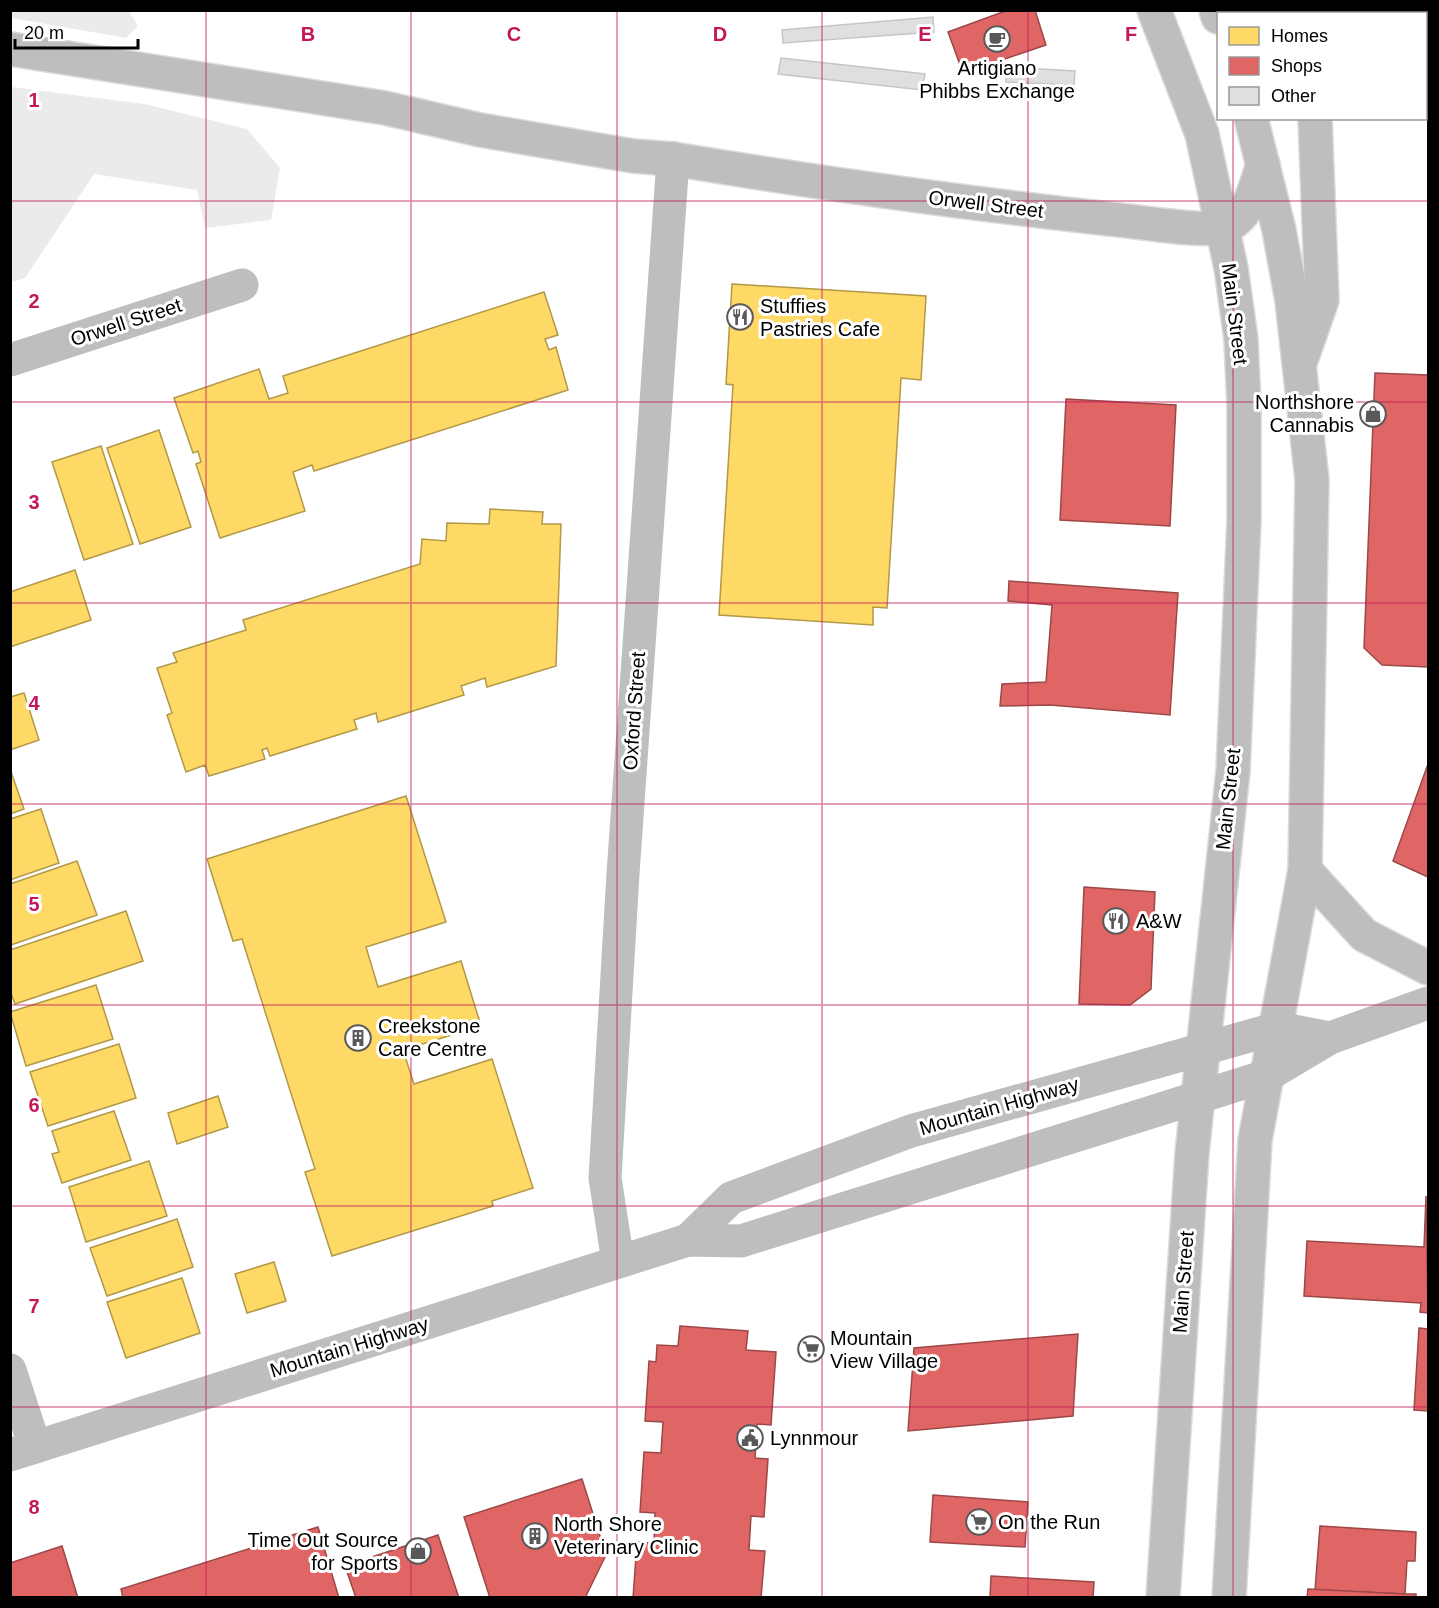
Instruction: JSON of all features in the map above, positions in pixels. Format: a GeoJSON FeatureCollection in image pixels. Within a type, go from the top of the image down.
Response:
{"type":"FeatureCollection","features":[{"type":"Feature","properties":{"kind":"main road","name":"Main Street"},"geometry":{"type":"LineString","coordinates":[[1154,10],[1202,134],[1222,228],[1241,339],[1244,406],[1244,520],[1233,771],[1197,1097],[1163,1598]]}},
{"type":"Feature","properties":{"kind":"main road","name":"Orwell Street"},"geometry":{"type":"LineString","coordinates":[[10,49],[385,108],[480,130],[633,156],[673,159],[964,202],[1174,226],[1222,228]]}},
{"type":"Feature","properties":{"kind":"main road"},"geometry":{"type":"LineString","coordinates":[[1229,1598],[1255,1140],[1266,1076],[1278,1028],[1305,870],[1312,480],[1301,360],[1280,230],[1252,120]]}},
{"type":"Feature","properties":{"kind":"main road"},"geometry":{"type":"LineString","coordinates":[[1301,360],[1322,300],[1315,120]]}},
{"type":"Feature","properties":{"kind":"main road","name":"Oxford Street"},"geometry":{"type":"LineString","coordinates":[[618,1262],[605,1179],[623,862],[673,159]]}},
{"type":"Feature","properties":{"kind":"main road"},"geometry":{"type":"LineString","coordinates":[[1222,228],[1238,219],[1251,200],[1263,164]]}},
{"type":"Feature","properties":{"kind":"main road","name":"Orwell Street"},"geometry":{"type":"LineString","coordinates":[[10,360],[242,285]]}},
{"type":"Feature","properties":{"kind":"main road"},"geometry":{"type":"LineString","coordinates":[[1305,870],[1364,935],[1428,968]]}},
{"type":"Feature","properties":{"kind":"main road","name":"Mountain Highway"},"geometry":{"type":"LineString","coordinates":[[23,1451],[688,1240],[741,1241],[1266,1076],[1330,1038],[1428,1004]]}},
{"type":"Feature","properties":{"kind":"main road","name":"Mountain Highway"},"geometry":{"type":"LineString","coordinates":[[688,1240],[731,1198],[901,1134],[992,1107],[1201,1052],[1278,1028],[1330,1038]]}},
{"type":"Feature","properties":{"kind":"main road"},"geometry":{"type":"LineString","coordinates":[[10,1370],[23,1451]]}},
{"type":"Feature","properties":{"kind":"shaded area"},"geometry":{"type":"Polygon","coordinates":[[[11,10],[129,11],[138,26],[126,38],[11,18],[11,10]]]}},
{"type":"Feature","properties":{"kind":"shaded area"},"geometry":{"type":"Polygon","coordinates":[[[11,87],[144,104],[247,129],[280,168],[271,220],[205,228],[197,190],[94,174],[25,278],[11,282],[11,87]]]}},
{"type":"Feature","properties":{"kind":"building: Homes"},"geometry":{"type":"Polygon","coordinates":[[[732,284],[926,296],[921,380],[901,378],[887,608],[873,607],[873,625],[719,615],[733,385],[726,384],[732,284]]]}},
{"type":"Feature","properties":{"kind":"building: Homes"},"geometry":{"type":"Polygon","coordinates":[[[544,292],[558,335],[545,339],[549,350],[556,347],[568,390],[314,471],[312,465],[293,472],[305,511],[220,538],[196,464],[201,462],[198,451],[193,453],[174,398],[259,369],[269,399],[288,393],[283,376],[544,292]]]}},
{"type":"Feature","properties":{"kind":"building: Homes"},"geometry":{"type":"Polygon","coordinates":[[[159,430],[191,527],[140,544],[107,448],[159,430]]]}},
{"type":"Feature","properties":{"kind":"building: Homes"},"geometry":{"type":"Polygon","coordinates":[[[101,446],[133,544],[84,560],[52,462],[101,446]]]}},
{"type":"Feature","properties":{"kind":"building: Homes"},"geometry":{"type":"Polygon","coordinates":[[[490,509],[543,512],[542,524],[561,524],[556,666],[487,687],[485,678],[461,686],[464,695],[378,722],[376,713],[354,720],[357,729],[270,756],[267,748],[262,750],[265,759],[209,776],[205,765],[186,772],[167,715],[172,713],[157,668],[177,662],[173,653],[246,630],[243,620],[420,564],[422,539],[446,541],[447,523],[489,524],[490,509]]]}},
{"type":"Feature","properties":{"kind":"building: Homes"},"geometry":{"type":"Polygon","coordinates":[[[75,570],[91,620],[10,647],[10,592],[75,570]]]}},
{"type":"Feature","properties":{"kind":"building: Homes"},"geometry":{"type":"Polygon","coordinates":[[[24,693],[39,740],[10,750],[10,697],[24,693]]]}},
{"type":"Feature","properties":{"kind":"building: Homes"},"geometry":{"type":"Polygon","coordinates":[[[10,769],[24,809],[10,814],[10,769]]]}},
{"type":"Feature","properties":{"kind":"building: Homes","name":"Creekstone Care Centre"},"geometry":{"type":"Polygon","coordinates":[[[406,796],[446,922],[366,947],[378,987],[461,961],[481,1026],[403,1050],[414,1084],[492,1059],[533,1188],[492,1201],[493,1206],[332,1256],[305,1172],[315,1169],[242,939],[233,941],[207,859],[406,796]]]}},
{"type":"Feature","properties":{"kind":"building: Homes"},"geometry":{"type":"Polygon","coordinates":[[[41,809],[59,863],[10,880],[10,819],[41,809]]]}},
{"type":"Feature","properties":{"kind":"building: Homes"},"geometry":{"type":"Polygon","coordinates":[[[77,861],[97,915],[11,945],[10,884],[77,861]]]}},
{"type":"Feature","properties":{"kind":"building: Homes"},"geometry":{"type":"Polygon","coordinates":[[[126,911],[143,961],[15,1004],[10,991],[10,950],[126,911]]]}},
{"type":"Feature","properties":{"kind":"building: Homes"},"geometry":{"type":"Polygon","coordinates":[[[96,985],[113,1039],[26,1066],[10,1012],[96,985]]]}},
{"type":"Feature","properties":{"kind":"building: Homes"},"geometry":{"type":"Polygon","coordinates":[[[119,1044],[136,1098],[48,1126],[30,1072],[119,1044]]]}},
{"type":"Feature","properties":{"kind":"building: Homes"},"geometry":{"type":"Polygon","coordinates":[[[218,1096],[228,1127],[177,1144],[168,1113],[218,1096]]]}},
{"type":"Feature","properties":{"kind":"building: Homes"},"geometry":{"type":"Polygon","coordinates":[[[114,1111],[131,1160],[62,1183],[52,1154],[59,1152],[52,1131],[114,1111]]]}},
{"type":"Feature","properties":{"kind":"building: Homes"},"geometry":{"type":"Polygon","coordinates":[[[149,1161],[167,1216],[86,1242],[69,1187],[149,1161]]]}},
{"type":"Feature","properties":{"kind":"building: Homes"},"geometry":{"type":"Polygon","coordinates":[[[177,1219],[193,1267],[107,1296],[90,1248],[177,1219]]]}},
{"type":"Feature","properties":{"kind":"building: Homes"},"geometry":{"type":"Polygon","coordinates":[[[274,1262],[286,1301],[247,1313],[235,1274],[274,1262]]]}},
{"type":"Feature","properties":{"kind":"building: Homes"},"geometry":{"type":"Polygon","coordinates":[[[182,1278],[200,1333],[126,1358],[107,1302],[182,1278]]]}},
{"type":"Feature","properties":{"kind":"building: Shops","name":"Artigiano Phibbs Exchange"},"geometry":{"type":"Polygon","coordinates":[[[1008,10],[1035,10],[1046,45],[963,73],[948,32],[1008,10]]]}},
{"type":"Feature","properties":{"kind":"building: Shops"},"geometry":{"type":"Polygon","coordinates":[[[1375,373],[1428,375],[1428,667],[1382,665],[1364,648],[1375,373]]]}},
{"type":"Feature","properties":{"kind":"building: Shops"},"geometry":{"type":"Polygon","coordinates":[[[1066,399],[1176,405],[1170,526],[1060,520],[1066,399]]]}},
{"type":"Feature","properties":{"kind":"building: Shops"},"geometry":{"type":"Polygon","coordinates":[[[1009,581],[1178,593],[1170,715],[1050,705],[1000,706],[1002,684],[1046,682],[1052,605],[1008,601],[1009,581]]]}},
{"type":"Feature","properties":{"kind":"building: Shops"},"geometry":{"type":"Polygon","coordinates":[[[1428,764],[1428,877],[1393,861],[1428,764]]]}},
{"type":"Feature","properties":{"kind":"building: Shops"},"geometry":{"type":"Polygon","coordinates":[[[1084,887],[1155,892],[1151,989],[1130,1005],[1079,1004],[1084,887]]]}},
{"type":"Feature","properties":{"kind":"building: Shops"},"geometry":{"type":"Polygon","coordinates":[[[1426,1196],[1428,1313],[1420,1312],[1421,1303],[1304,1296],[1307,1241],[1424,1247],[1426,1196]]]}},
{"type":"Feature","properties":{"kind":"building: Shops"},"geometry":{"type":"Polygon","coordinates":[[[680,1326],[748,1331],[746,1350],[776,1352],[771,1425],[757,1424],[755,1458],[768,1459],[764,1517],[751,1516],[749,1550],[765,1551],[761,1598],[633,1598],[637,1542],[654,1543],[655,1513],[640,1512],[644,1452],[661,1453],[663,1422],[645,1421],[649,1361],[656,1362],[657,1345],[678,1346],[680,1326]]]}},
{"type":"Feature","properties":{"kind":"building: Shops"},"geometry":{"type":"Polygon","coordinates":[[[1419,1328],[1428,1329],[1428,1411],[1414,1410],[1419,1328]]]}},
{"type":"Feature","properties":{"kind":"building: Shops"},"geometry":{"type":"Polygon","coordinates":[[[1078,1334],[1073,1416],[908,1431],[914,1348],[1078,1334]]]}},
{"type":"Feature","properties":{"kind":"building: Shops","name":"North Shore Veterinary Clinic"},"geometry":{"type":"Polygon","coordinates":[[[582,1479],[606,1555],[585,1598],[490,1598],[464,1517],[582,1479]]]}},
{"type":"Feature","properties":{"kind":"building: Shops","name":"On the Run"},"geometry":{"type":"Polygon","coordinates":[[[933,1495],[1028,1502],[1025,1547],[930,1542],[933,1495]]]}},
{"type":"Feature","properties":{"kind":"building: Shops"},"geometry":{"type":"Polygon","coordinates":[[[1320,1526],[1416,1532],[1415,1561],[1407,1561],[1405,1594],[1315,1590],[1320,1526]]]}},
{"type":"Feature","properties":{"kind":"building: Shops"},"geometry":{"type":"Polygon","coordinates":[[[318,1527],[339,1598],[123,1598],[121,1589],[318,1527]]]}},
{"type":"Feature","properties":{"kind":"building: Shops","name":"Time Out Source for Sports"},"geometry":{"type":"Polygon","coordinates":[[[438,1535],[459,1598],[356,1598],[345,1566],[438,1535]]]}},
{"type":"Feature","properties":{"kind":"building: Shops"},"geometry":{"type":"Polygon","coordinates":[[[62,1546],[78,1598],[10,1598],[10,1563],[62,1546]]]}},
{"type":"Feature","properties":{"kind":"building: Shops"},"geometry":{"type":"Polygon","coordinates":[[[991,1576],[1094,1582],[1093,1598],[990,1598],[991,1576]]]}},
{"type":"Feature","properties":{"kind":"building: Shops"},"geometry":{"type":"Polygon","coordinates":[[[1308,1589],[1416,1594],[1416,1598],[1307,1598],[1308,1589]]]}},
{"type":"Feature","properties":{"kind":"building: Other"},"geometry":{"type":"Polygon","coordinates":[[[933,17],[934,32],[783,43],[782,30],[933,17]]]}},
{"type":"Feature","properties":{"kind":"building: Other"},"geometry":{"type":"Polygon","coordinates":[[[781,58],[925,74],[922,90],[778,74],[781,58]]]}},
{"type":"Feature","properties":{"kind":"building: Other"},"geometry":{"type":"Polygon","coordinates":[[[1006,67],[1075,71],[1074,85],[1006,82],[1006,67]]]}},
{"type":"Feature","properties":{"kind":"place","name":"Artigiano Phibbs Exchange"},"geometry":{"type":"Point","coordinates":[997,39]}},
{"type":"Feature","properties":{"kind":"place","name":"Stuffies Pastries Cafe"},"geometry":{"type":"Point","coordinates":[740,317]}},
{"type":"Feature","properties":{"kind":"place","name":"Northshore Cannabis"},"geometry":{"type":"Point","coordinates":[1373,414]}},
{"type":"Feature","properties":{"kind":"place","name":"A&W"},"geometry":{"type":"Point","coordinates":[1116,921]}},
{"type":"Feature","properties":{"kind":"place","name":"Creekstone Care Centre"},"geometry":{"type":"Point","coordinates":[358,1038]}},
{"type":"Feature","properties":{"kind":"place","name":"Mountain View Village"},"geometry":{"type":"Point","coordinates":[811,1349]}},
{"type":"Feature","properties":{"kind":"place","name":"Lynnmour"},"geometry":{"type":"Point","coordinates":[750,1438]}},
{"type":"Feature","properties":{"kind":"place","name":"On the Run"},"geometry":{"type":"Point","coordinates":[979,1522]}},
{"type":"Feature","properties":{"kind":"place","name":"North Shore Veterinary Clinic"},"geometry":{"type":"Point","coordinates":[535,1536]}},
{"type":"Feature","properties":{"kind":"place","name":"Time Out Source for Sports"},"geometry":{"type":"Point","coordinates":[418,1551]}}]}
